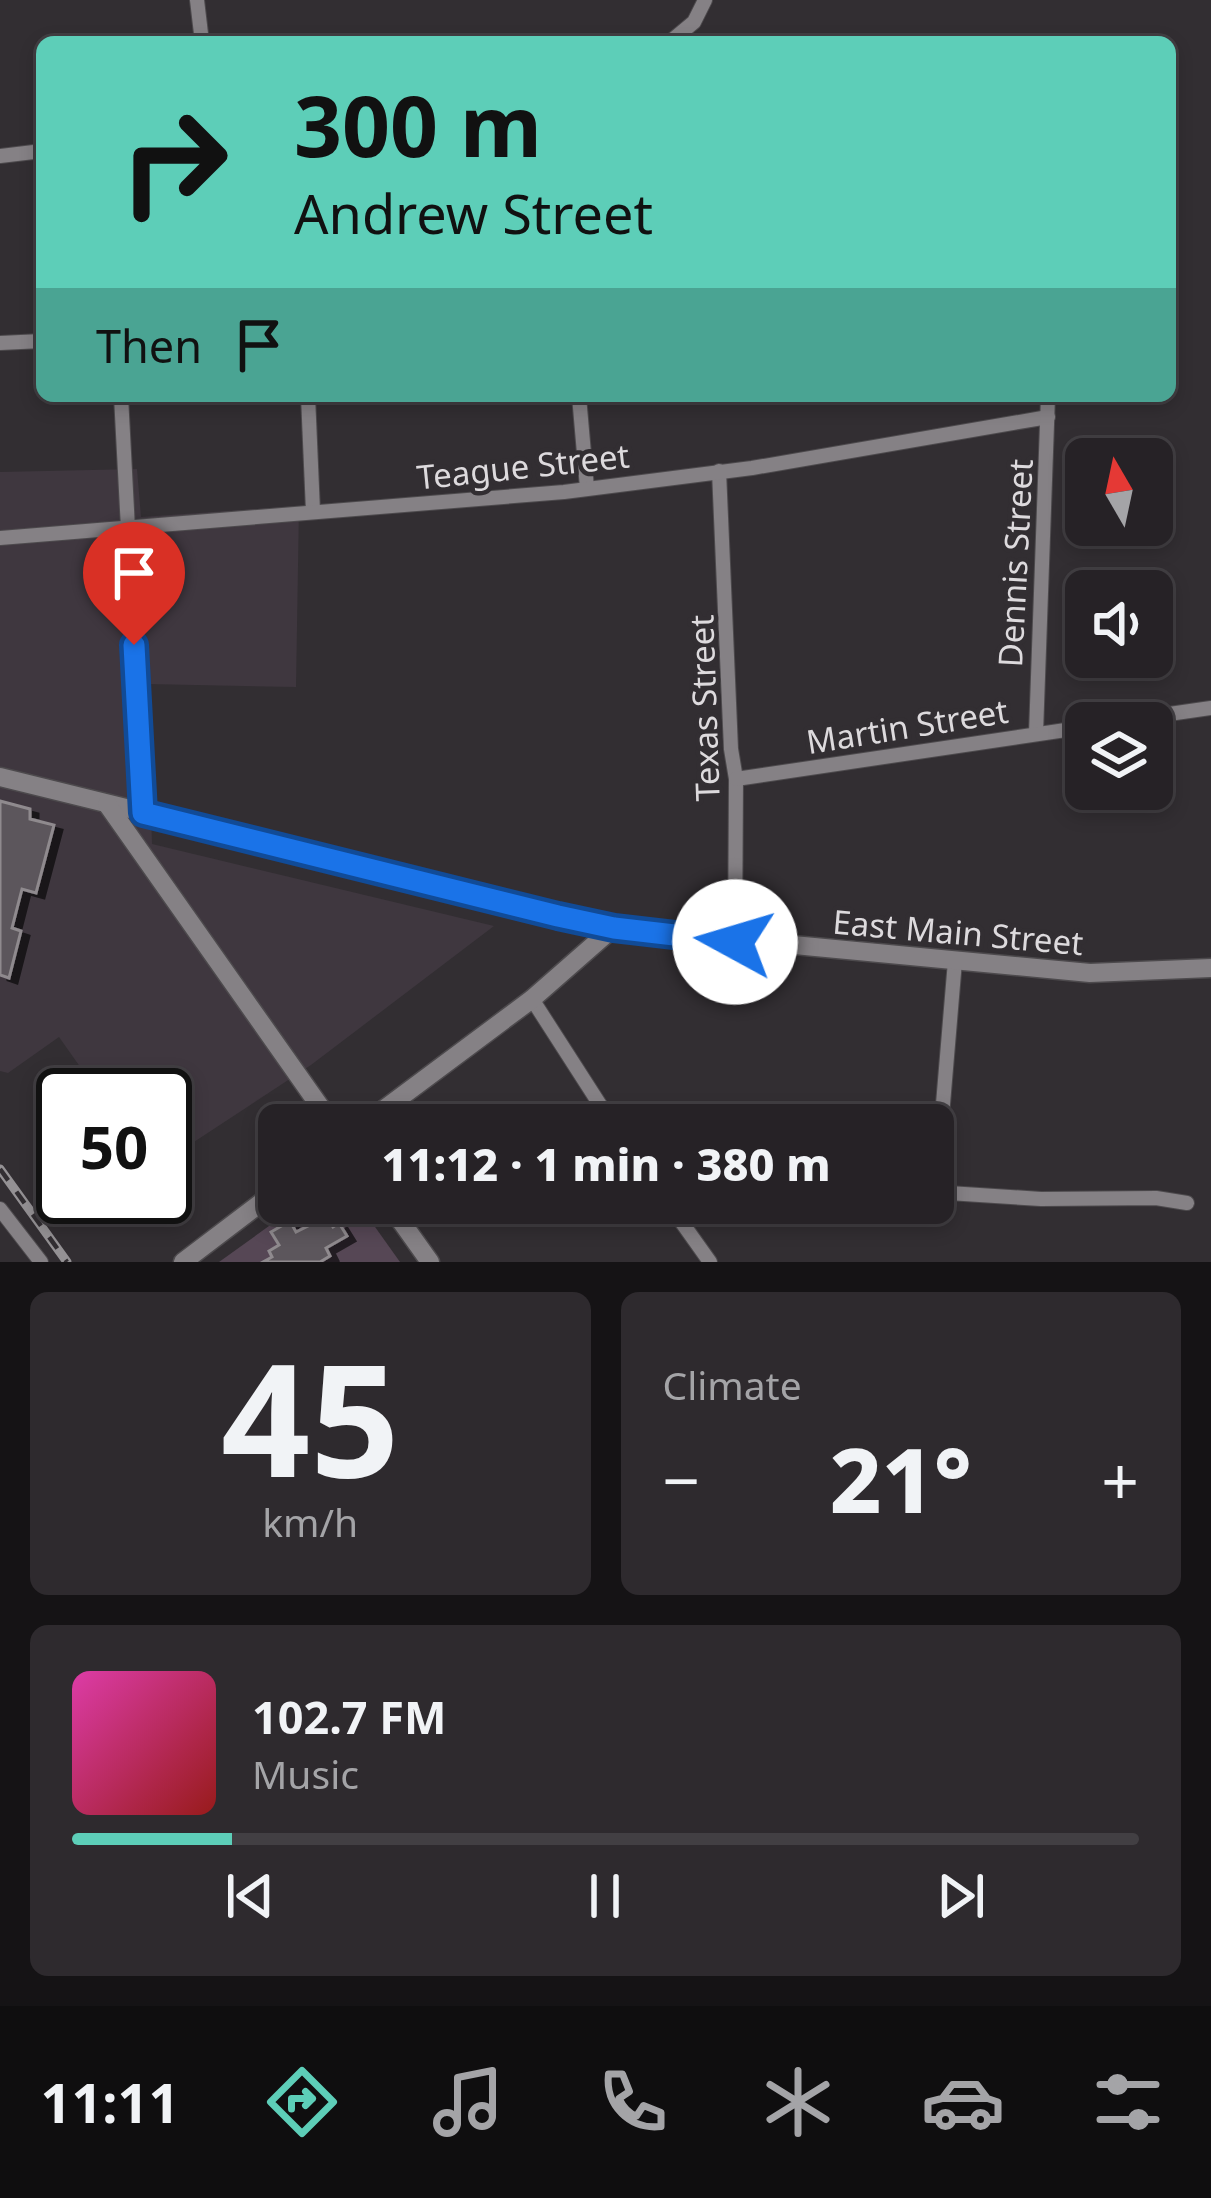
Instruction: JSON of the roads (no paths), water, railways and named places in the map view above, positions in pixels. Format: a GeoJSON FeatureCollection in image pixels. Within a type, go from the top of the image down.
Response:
{"type":"FeatureCollection","features":[{"type":"Feature","properties":{"kind":"main road","name":"East Main Street"},"geometry":{"type":"LineString","coordinates":[[0,777],[614,928],[1090,974],[1211,968]]}},
{"type":"Feature","properties":{"kind":"main road"},"geometry":{"type":"LineString","coordinates":[[107,804],[318,1104]]}},
{"type":"Feature","properties":{"kind":"main road"},"geometry":{"type":"LineString","coordinates":[[391,1104],[532,999],[614,928]]}},
{"type":"Feature","properties":{"kind":"main road"},"geometry":{"type":"LineString","coordinates":[[183,1262],[258,1205]]}},
{"type":"Feature","properties":{"kind":"main road"},"geometry":{"type":"LineString","coordinates":[[403,1224],[430,1262]]}},
{"type":"Feature","properties":{"kind":"street"},"geometry":{"type":"LineString","coordinates":[[197,0],[201,36]]}},
{"type":"Feature","properties":{"kind":"street"},"geometry":{"type":"LineString","coordinates":[[677,36],[694,22],[705,0]]}},
{"type":"Feature","properties":{"kind":"street"},"geometry":{"type":"LineString","coordinates":[[0,156],[36,152]]}},
{"type":"Feature","properties":{"kind":"street"},"geometry":{"type":"LineString","coordinates":[[0,343],[36,341]]}},
{"type":"Feature","properties":{"kind":"street"},"geometry":{"type":"LineString","coordinates":[[121,402],[143,813]]}},
{"type":"Feature","properties":{"kind":"street"},"geometry":{"type":"LineString","coordinates":[[308,402],[314,511]]}},
{"type":"Feature","properties":{"kind":"street"},"geometry":{"type":"LineString","coordinates":[[580,402],[587,488]]}},
{"type":"Feature","properties":{"kind":"street","name":"Dennis Street"},"geometry":{"type":"LineString","coordinates":[[1036,733],[1048,402]]}},
{"type":"Feature","properties":{"kind":"street","name":"Teague Street"},"geometry":{"type":"LineString","coordinates":[[0,538],[587,488],[1048,417]]}},
{"type":"Feature","properties":{"kind":"street","name":"Texas Street"},"geometry":{"type":"LineString","coordinates":[[719,471],[736,779],[735,942]]}},
{"type":"Feature","properties":{"kind":"street"},"geometry":{"type":"LineString","coordinates":[[1173,713],[1211,708]]}},
{"type":"Feature","properties":{"kind":"street","name":"Martin Street"},"geometry":{"type":"LineString","coordinates":[[736,779],[1065,730]]}},
{"type":"Feature","properties":{"kind":"street"},"geometry":{"type":"LineString","coordinates":[[943,1104],[955,961]]}},
{"type":"Feature","properties":{"kind":"street"},"geometry":{"type":"LineString","coordinates":[[532,999],[600,1104]]}},
{"type":"Feature","properties":{"kind":"street"},"geometry":{"type":"LineString","coordinates":[[954,1193],[1041,1199],[1156,1198],[1187,1203]]}},
{"type":"Feature","properties":{"kind":"street"},"geometry":{"type":"LineString","coordinates":[[0,1209],[41,1262]]}},
{"type":"Feature","properties":{"kind":"street"},"geometry":{"type":"LineString","coordinates":[[683,1224],[710,1262]]}},
{"type":"Feature","properties":{"kind":"railway"},"geometry":{"type":"LineString","coordinates":[[0,1169],[67,1262]]}}]}
